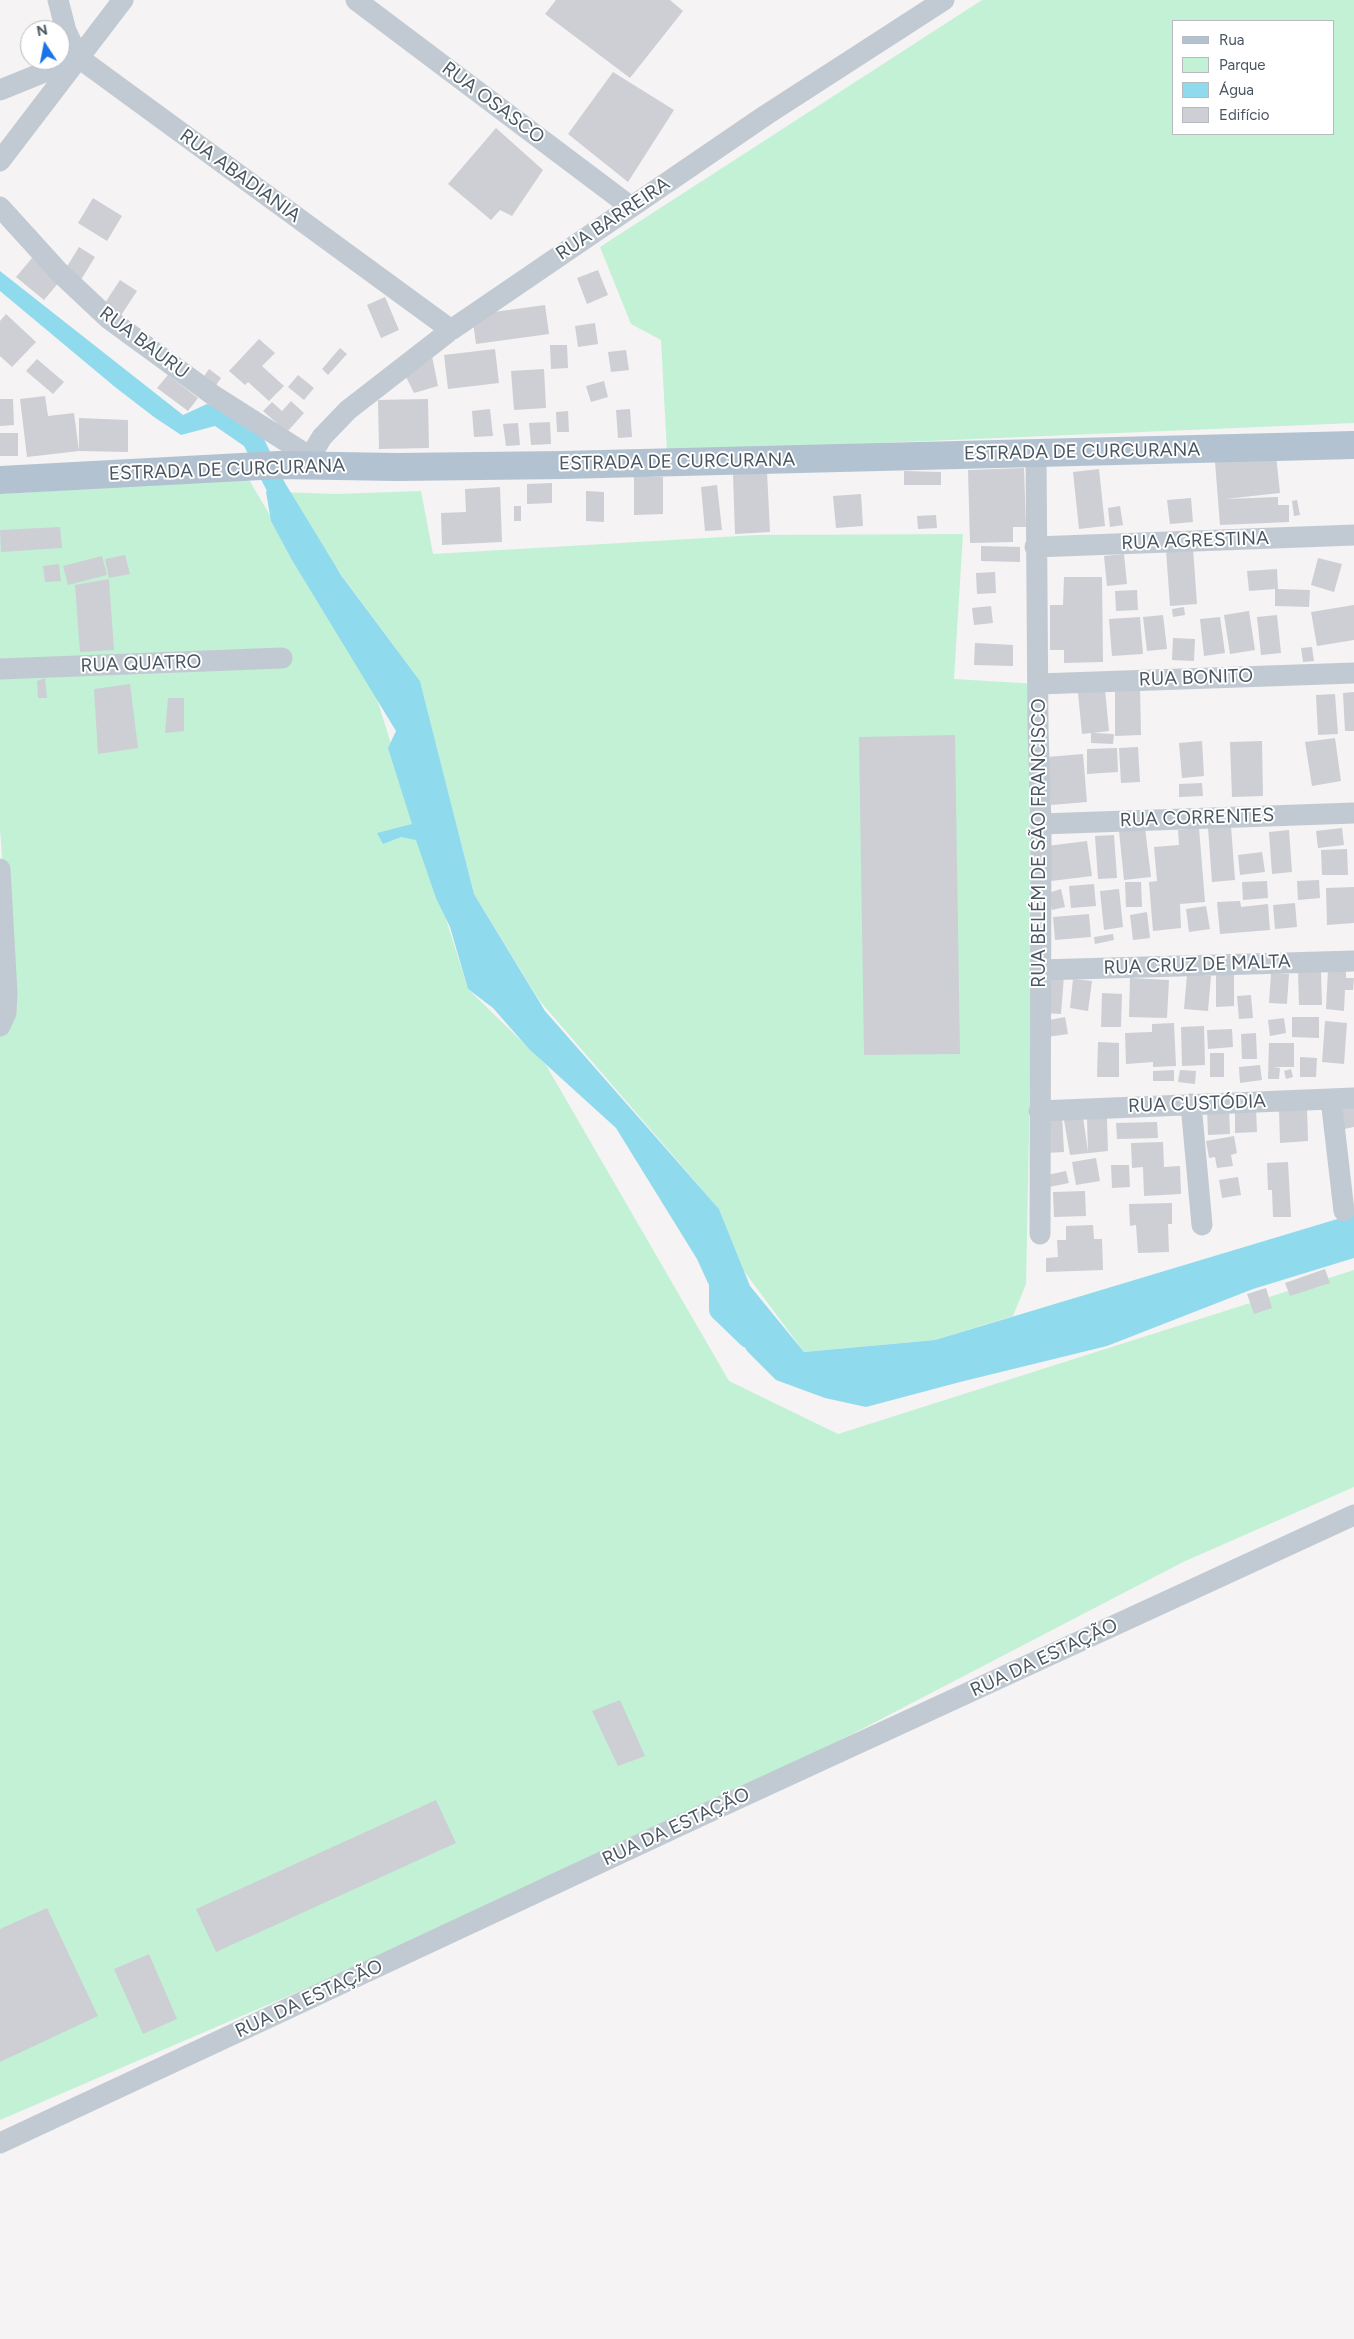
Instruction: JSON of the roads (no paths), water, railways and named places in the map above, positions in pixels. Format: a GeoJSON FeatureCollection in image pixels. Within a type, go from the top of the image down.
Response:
{"type":"FeatureCollection","features":[{"type":"Feature","properties":{"kind":"main road","name":"ESTRADA DE CURCURANA"},"geometry":{"type":"LineString","coordinates":[[0,480],[298,462],[397,467],[563,465],[1354,445]]}},
{"type":"Feature","properties":{"kind":"street","name":"RUA ABADIANIA"},"geometry":{"type":"LineString","coordinates":[[58,0],[66,31],[79,58],[451,330]]}},
{"type":"Feature","properties":{"kind":"street"},"geometry":{"type":"LineString","coordinates":[[0,162],[123,0]]}},
{"type":"Feature","properties":{"kind":"street","name":"RUA OSASCO"},"geometry":{"type":"LineString","coordinates":[[356,0],[631,207]]}},
{"type":"Feature","properties":{"kind":"street","name":"RUA BARREIRA"},"geometry":{"type":"LineString","coordinates":[[298,462],[348,410],[451,330],[766,115],[944,0]]}},
{"type":"Feature","properties":{"kind":"street"},"geometry":{"type":"LineString","coordinates":[[0,90],[79,58]]}},
{"type":"Feature","properties":{"kind":"street","name":"RUA BAURU"},"geometry":{"type":"LineString","coordinates":[[0,206],[59,272],[109,319],[213,395],[298,462]]}},
{"type":"Feature","properties":{"kind":"street","name":"RUA BELÉM DE SÃO FRANCISCO"},"geometry":{"type":"LineString","coordinates":[[1036,453],[1035,547],[1041,824],[1040,1234]]}},
{"type":"Feature","properties":{"kind":"street","name":"RUA AGRESTINA"},"geometry":{"type":"LineString","coordinates":[[1035,547],[1354,536]]}},
{"type":"Feature","properties":{"kind":"street","name":"RUA QUATRO"},"geometry":{"type":"LineString","coordinates":[[0,670],[282,658]]}},
{"type":"Feature","properties":{"kind":"street","name":"RUA BONITO"},"geometry":{"type":"LineString","coordinates":[[1038,684],[1354,673]]}},
{"type":"Feature","properties":{"kind":"street","name":"RUA CORRENTES"},"geometry":{"type":"LineString","coordinates":[[1041,824],[1354,812]]}},
{"type":"Feature","properties":{"kind":"street"},"geometry":{"type":"LineString","coordinates":[[0,869],[7,993],[6,1013],[0,1026]]}},
{"type":"Feature","properties":{"kind":"street","name":"RUA CRUZ DE MALTA"},"geometry":{"type":"LineString","coordinates":[[1040,970],[1354,961]]}},
{"type":"Feature","properties":{"kind":"street","name":"RUA CUSTÓDIA"},"geometry":{"type":"LineString","coordinates":[[1039,1111],[1354,1098]]}},
{"type":"Feature","properties":{"kind":"street"},"geometry":{"type":"LineString","coordinates":[[1331,1099],[1344,1211]]}},
{"type":"Feature","properties":{"kind":"street"},"geometry":{"type":"LineString","coordinates":[[1191,1104],[1202,1225]]}},
{"type":"Feature","properties":{"kind":"street","name":"RUA DA ESTAÇÃO"},"geometry":{"type":"LineString","coordinates":[[0,2143],[696,1818],[1354,1515]]}},
{"type":"Feature","properties":{"kind":"water"},"geometry":{"type":"Polygon","coordinates":[[[0,271],[183,415],[207,404],[236,414],[264,439],[285,483],[341,575],[420,681],[474,894],[545,1011],[719,1209],[750,1286],[804,1352],[935,1340],[1354,1214],[1354,1258],[1253,1289],[1107,1346],[866,1407],[825,1398],[776,1380],[747,1351],[708,1283],[697,1259],[616,1128],[529,1049],[493,1008],[468,989],[450,927],[436,898],[416,840],[401,837],[383,844],[377,833],[412,824],[388,748],[396,731],[292,560],[271,521],[267,491],[244,446],[215,426],[181,435],[154,417],[0,291],[0,271]]]}},
{"type":"Feature","properties":{"kind":"waterway"},"geometry":{"type":"LineString","coordinates":[[719,1277],[719,1310],[748,1338]]}}]}
